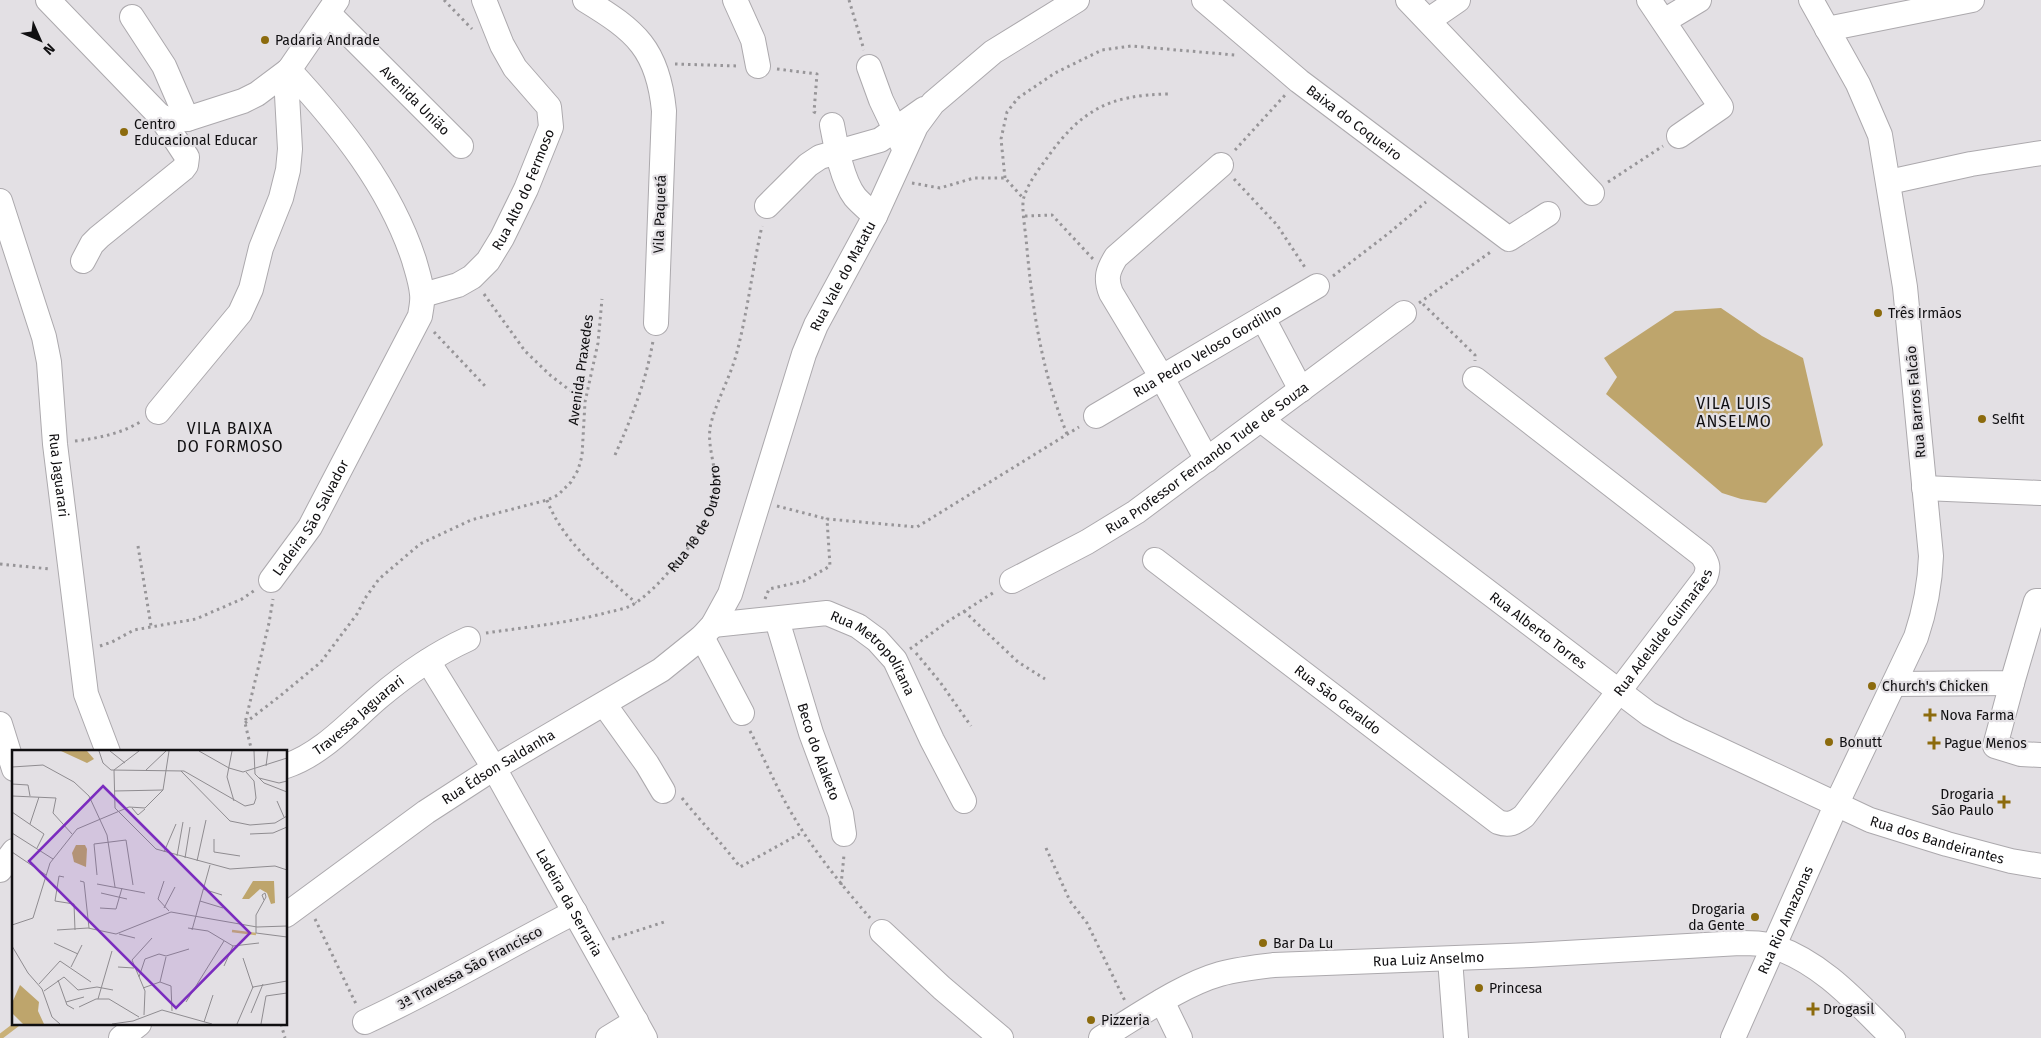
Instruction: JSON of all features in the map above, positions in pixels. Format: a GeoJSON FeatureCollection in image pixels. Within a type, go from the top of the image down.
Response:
{"type":"FeatureCollection","features":[{"type":"Feature","properties":{"kind":"street"},"geometry":{"type":"LineString","coordinates":[[48,0],[160,116],[187,157],[186,165],[99,237],[92,244],[83,261]]}},
{"type":"Feature","properties":{"kind":"street","name":"Rua Alto do Fermoso"},"geometry":{"type":"LineString","coordinates":[[421,306],[472,277],[488,262],[526,189],[551,127],[549,107],[515,68],[502,45],[484,0]]}},
{"type":"Feature","properties":{"kind":"street","name":"Vila Paquetá"},"geometry":{"type":"LineString","coordinates":[[585,0],[611,16],[636,35],[654,64],[662,87],[664,111],[656,323]]}},
{"type":"Feature","properties":{"kind":"street"},"geometry":{"type":"LineString","coordinates":[[735,0],[753,40],[758,66]]}},
{"type":"Feature","properties":{"kind":"street","name":"Rua Vale do Matatu"},"geometry":{"type":"LineString","coordinates":[[707,631],[730,594],[760,502],[804,354],[816,325],[875,216],[892,179],[899,140],[916,126],[932,103],[993,52],[1077,0]]}},
{"type":"Feature","properties":{"kind":"street","name":"Baixa do Coqueiro"},"geometry":{"type":"LineString","coordinates":[[1204,0],[1265,54],[1299,81],[1509,239]]}},
{"type":"Feature","properties":{"kind":"street"},"geometry":{"type":"LineString","coordinates":[[1408,0],[1592,193]]}},
{"type":"Feature","properties":{"kind":"street"},"geometry":{"type":"LineString","coordinates":[[1429,20],[1458,0]]}},
{"type":"Feature","properties":{"kind":"street"},"geometry":{"type":"LineString","coordinates":[[1649,0],[1722,107],[1679,136]]}},
{"type":"Feature","properties":{"kind":"street"},"geometry":{"type":"LineString","coordinates":[[1664,21],[1699,0]]}},
{"type":"Feature","properties":{"kind":"street","name":"Rua Barros Falcão"},"geometry":{"type":"LineString","coordinates":[[1811,0],[1869,107],[1880,135],[1905,287],[1931,556],[1930,586],[1924,615],[1916,637],[1837,803]]}},
{"type":"Feature","properties":{"kind":"street"},"geometry":{"type":"LineString","coordinates":[[1827,29],[1972,0]]}},
{"type":"Feature","properties":{"kind":"street"},"geometry":{"type":"LineString","coordinates":[[160,116],[171,120],[187,119],[243,101],[257,94],[289,70],[333,7]]}},
{"type":"Feature","properties":{"kind":"street","name":"Avenida União"},"geometry":{"type":"LineString","coordinates":[[333,7],[461,146]]}},
{"type":"Feature","properties":{"kind":"street"},"geometry":{"type":"LineString","coordinates":[[132,17],[164,66],[187,119]]}},
{"type":"Feature","properties":{"kind":"street"},"geometry":{"type":"LineString","coordinates":[[766,206],[808,165],[820,157],[880,140],[899,140],[869,67]]}},
{"type":"Feature","properties":{"kind":"street"},"geometry":{"type":"LineString","coordinates":[[289,70],[348,137],[379,185],[397,218],[410,248],[421,306]]}},
{"type":"Feature","properties":{"kind":"street"},"geometry":{"type":"LineString","coordinates":[[158,412],[240,313],[247,301],[260,248],[281,198],[288,170],[290,150],[287,95],[289,70]]}},
{"type":"Feature","properties":{"kind":"street"},"geometry":{"type":"LineString","coordinates":[[832,125],[837,152],[848,184],[855,196],[875,216]]}},
{"type":"Feature","properties":{"kind":"street"},"geometry":{"type":"LineString","coordinates":[[1889,182],[1971,164],[2041,153]]}},
{"type":"Feature","properties":{"kind":"street"},"geometry":{"type":"LineString","coordinates":[[1207,460],[1107,283],[1112,265],[1221,165]]}},
{"type":"Feature","properties":{"kind":"street","name":"Rua Jaguarari"},"geometry":{"type":"LineString","coordinates":[[0,201],[44,337],[50,362],[55,444],[86,694],[107,750]]}},
{"type":"Feature","properties":{"kind":"street"},"geometry":{"type":"LineString","coordinates":[[1509,239],[1548,214]]}},
{"type":"Feature","properties":{"kind":"street","name":"Rua Pedro Veloso Gordilho"},"geometry":{"type":"LineString","coordinates":[[1096,416],[1161,376],[1317,286]]}},
{"type":"Feature","properties":{"kind":"street","name":"Ladeira São Salvador"},"geometry":{"type":"LineString","coordinates":[[271,580],[310,527],[421,306]]}},
{"type":"Feature","properties":{"kind":"street","name":"Rua Professor Fernando Tude de Souza"},"geometry":{"type":"LineString","coordinates":[[1012,581],[1088,542],[1136,512],[1413,307]]}},
{"type":"Feature","properties":{"kind":"street"},"geometry":{"type":"LineString","coordinates":[[1263,318],[1301,390]]}},
{"type":"Feature","properties":{"kind":"street","name":"Rua Adelalde Guimarães"},"geometry":{"type":"LineString","coordinates":[[1475,379],[1702,555],[1708,569],[1705,578],[1524,816]]}},
{"type":"Feature","properties":{"kind":"street","name":"Rua Alberto Torres"},"geometry":{"type":"LineString","coordinates":[[1261,420],[1649,714],[1678,730],[1837,803]]}},
{"type":"Feature","properties":{"kind":"street"},"geometry":{"type":"LineString","coordinates":[[1924,488],[2041,493]]}},
{"type":"Feature","properties":{"kind":"street","name":"Rua Sāo Geraldo"},"geometry":{"type":"LineString","coordinates":[[1155,560],[1498,822],[1506,825],[1515,823],[1524,816]]}},
{"type":"Feature","properties":{"kind":"street"},"geometry":{"type":"LineString","coordinates":[[2039,749],[2021,754],[1995,746],[2036,601],[2041,601]]}},
{"type":"Feature","properties":{"kind":"street","name":"Rua Metropolitana"},"geometry":{"type":"LineString","coordinates":[[707,631],[827,613],[858,626],[877,640],[903,654],[912,694],[932,740],[964,801]]}},
{"type":"Feature","properties":{"kind":"street","name":"Beco do Alaketo"},"geometry":{"type":"LineString","coordinates":[[766,621],[841,814],[844,834]]}},
{"type":"Feature","properties":{"kind":"street"},"geometry":{"type":"LineString","coordinates":[[707,631],[742,713]]}},
{"type":"Feature","properties":{"kind":"street","name":"Rua Édson Saldanha"},"geometry":{"type":"LineString","coordinates":[[288,914],[426,812],[494,768],[660,670],[707,631]]}},
{"type":"Feature","properties":{"kind":"street"},"geometry":{"type":"LineString","coordinates":[[428,661],[445,649],[468,639]]}},
{"type":"Feature","properties":{"kind":"street","name":"Travessa Jaguarari"},"geometry":{"type":"LineString","coordinates":[[288,765],[306,759],[380,696],[428,661]]}},
{"type":"Feature","properties":{"kind":"street","name":"Ladeira da Serraria"},"geometry":{"type":"LineString","coordinates":[[428,661],[494,768],[640,1029]]}},
{"type":"Feature","properties":{"kind":"street"},"geometry":{"type":"LineString","coordinates":[[1894,684],[2012,683]]}},
{"type":"Feature","properties":{"kind":"street"},"geometry":{"type":"LineString","coordinates":[[604,704],[647,764],[663,791]]}},
{"type":"Feature","properties":{"kind":"street"},"geometry":{"type":"LineString","coordinates":[[0,724],[12,763]]}},
{"type":"Feature","properties":{"kind":"street","name":"Rua dos Bandeirantes"},"geometry":{"type":"LineString","coordinates":[[1837,803],[1870,820],[1915,835],[2011,861],[2041,866]]}},
{"type":"Feature","properties":{"kind":"street","name":"Rua Rio Amazonas"},"geometry":{"type":"LineString","coordinates":[[1733,1038],[1837,803]]}},
{"type":"Feature","properties":{"kind":"street"},"geometry":{"type":"LineString","coordinates":[[0,870],[12,854]]}},
{"type":"Feature","properties":{"kind":"street","name":"3ª Travessa São Francisco"},"geometry":{"type":"LineString","coordinates":[[365,1022],[454,978],[513,944],[575,912]]}},
{"type":"Feature","properties":{"kind":"street"},"geometry":{"type":"LineString","coordinates":[[882,932],[911,960],[1001,1038]]}},
{"type":"Feature","properties":{"kind":"street","name":"Rua Luiz Anselmo"},"geometry":{"type":"LineString","coordinates":[[1101,1038],[1199,982],[1219,974],[1242,969],[1274,965],[1450,959],[1740,943],[1774,946]]}},
{"type":"Feature","properties":{"kind":"street"},"geometry":{"type":"LineString","coordinates":[[1774,946],[1812,964],[1831,978],[1893,1038]]}},
{"type":"Feature","properties":{"kind":"street"},"geometry":{"type":"LineString","coordinates":[[1450,959],[1456,1038]]}},
{"type":"Feature","properties":{"kind":"street"},"geometry":{"type":"LineString","coordinates":[[1162,1002],[1180,1038]]}},
{"type":"Feature","properties":{"kind":"street"},"geometry":{"type":"LineString","coordinates":[[121,1038],[137,1026]]}},
{"type":"Feature","properties":{"kind":"street"},"geometry":{"type":"LineString","coordinates":[[608,1038],[640,1029]]}},
{"type":"Feature","properties":{"kind":"path"},"geometry":{"type":"LineString","coordinates":[[849,0],[869,67]]}},
{"type":"Feature","properties":{"kind":"path"},"geometry":{"type":"LineString","coordinates":[[1067,434],[1054,401],[1040,351],[1029,275],[1023,198],[1006,178],[1001,139],[1007,112],[1018,98],[1055,73],[1102,50],[1131,46],[1241,55],[1265,54]]}},
{"type":"Feature","properties":{"kind":"path"},"geometry":{"type":"LineString","coordinates":[[817,74],[814,112],[832,125]]}},
{"type":"Feature","properties":{"kind":"path"},"geometry":{"type":"LineString","coordinates":[[1299,81],[1221,165],[1277,225],[1317,286],[1339,272],[1382,239],[1441,189]]}},
{"type":"Feature","properties":{"kind":"path"},"geometry":{"type":"LineString","coordinates":[[1023,198],[1040,168],[1059,141],[1083,116],[1110,102],[1140,94],[1168,94]]}},
{"type":"Feature","properties":{"kind":"path"},"geometry":{"type":"LineString","coordinates":[[1592,193],[1679,136]]}},
{"type":"Feature","properties":{"kind":"path"},"geometry":{"type":"LineString","coordinates":[[892,179],[940,188],[974,178],[1006,178]]}},
{"type":"Feature","properties":{"kind":"path","name":"Rua 18 de Outobro"},"geometry":{"type":"LineString","coordinates":[[468,639],[482,634],[583,619],[627,607],[664,579],[688,548],[702,527],[714,497],[716,483],[715,466],[709,446],[711,423],[738,348],[766,206]]}},
{"type":"Feature","properties":{"kind":"path"},"geometry":{"type":"LineString","coordinates":[[1025,216],[1052,216],[1112,265]]}},
{"type":"Feature","properties":{"kind":"path"},"geometry":{"type":"LineString","coordinates":[[1475,379],[1475,355],[1413,307],[1509,239]]}},
{"type":"Feature","properties":{"kind":"path"},"geometry":{"type":"LineString","coordinates":[[472,277],[525,351],[543,369],[585,402]]}},
{"type":"Feature","properties":{"kind":"path","name":"Avenida Praxedes"},"geometry":{"type":"LineString","coordinates":[[547,500],[558,495],[571,482],[578,470],[583,444],[585,402],[598,343],[602,299]]}},
{"type":"Feature","properties":{"kind":"path"},"geometry":{"type":"LineString","coordinates":[[421,306],[486,387]]}},
{"type":"Feature","properties":{"kind":"path"},"geometry":{"type":"LineString","coordinates":[[615,455],[634,412],[648,368],[656,323]]}},
{"type":"Feature","properties":{"kind":"path"},"geometry":{"type":"LineString","coordinates":[[55,444],[104,437],[121,432],[158,412]]}},
{"type":"Feature","properties":{"kind":"path"},"geometry":{"type":"LineString","coordinates":[[760,502],[827,519],[917,527],[1096,416]]}},
{"type":"Feature","properties":{"kind":"path"},"geometry":{"type":"LineString","coordinates":[[245,723],[321,662],[352,622],[379,579],[420,544],[471,520],[547,500],[552,513],[584,556],[636,602]]}},
{"type":"Feature","properties":{"kind":"path"},"geometry":{"type":"LineString","coordinates":[[766,621],[769,589],[804,581],[830,566],[827,519]]}},
{"type":"Feature","properties":{"kind":"path"},"geometry":{"type":"LineString","coordinates":[[138,546],[151,626]]}},
{"type":"Feature","properties":{"kind":"path"},"geometry":{"type":"LineString","coordinates":[[0,564],[70,570]]}},
{"type":"Feature","properties":{"kind":"path"},"geometry":{"type":"LineString","coordinates":[[80,651],[112,642],[134,630],[196,619],[242,599],[271,580]]}},
{"type":"Feature","properties":{"kind":"path","name":"Ladeira São Salvador"},"geometry":{"type":"LineString","coordinates":[[252,750],[245,723],[273,604],[271,580]]}},
{"type":"Feature","properties":{"kind":"path"},"geometry":{"type":"LineString","coordinates":[[971,726],[940,682],[903,654],[964,611],[1012,581]]}},
{"type":"Feature","properties":{"kind":"path"},"geometry":{"type":"LineString","coordinates":[[964,611],[1018,662],[1045,679]]}},
{"type":"Feature","properties":{"kind":"path"},"geometry":{"type":"LineString","coordinates":[[742,713],[787,806],[803,832],[841,885],[882,932]]}},
{"type":"Feature","properties":{"kind":"path"},"geometry":{"type":"LineString","coordinates":[[663,791],[682,797],[740,867],[803,832]]}},
{"type":"Feature","properties":{"kind":"path"},"geometry":{"type":"LineString","coordinates":[[841,885],[844,834]]}},
{"type":"Feature","properties":{"kind":"path"},"geometry":{"type":"LineString","coordinates":[[1046,848],[1070,901],[1087,923],[1134,1018]]}},
{"type":"Feature","properties":{"kind":"path"},"geometry":{"type":"LineString","coordinates":[[306,901],[365,1022]]}},
{"type":"Feature","properties":{"kind":"path"},"geometry":{"type":"LineString","coordinates":[[594,945],[664,922]]}},
{"type":"Feature","properties":{"kind":"shaded area"},"geometry":{"type":"Polygon","coordinates":[[[1721,308],[1762,336],[1803,358],[1823,445],[1766,503],[1741,499],[1722,493],[1606,394],[1617,377],[1604,358],[1675,311],[1721,308]]]}},
{"type":"Feature","properties":{"kind":"waterway"},"geometry":{"type":"LineString","coordinates":[[0,1037],[14,1026]]}},
{"type":"Feature","properties":{"kind":"place","name":"Padaria Andrade"},"geometry":{"type":"Point","coordinates":[265,40]}},
{"type":"Feature","properties":{"kind":"place","name":"Centro Educacional Educar"},"geometry":{"type":"Point","coordinates":[124,132]}},
{"type":"Feature","properties":{"kind":"place","name":"Três Irmãos"},"geometry":{"type":"Point","coordinates":[1878,313]}},
{"type":"Feature","properties":{"kind":"place","name":"Selfit"},"geometry":{"type":"Point","coordinates":[1982,419]}},
{"type":"Feature","properties":{"kind":"place","name":"Church's Chicken"},"geometry":{"type":"Point","coordinates":[1872,686]}},
{"type":"Feature","properties":{"kind":"place","name":"Nova Farma"},"geometry":{"type":"Point","coordinates":[1930,715]}},
{"type":"Feature","properties":{"kind":"place","name":"Bonutt"},"geometry":{"type":"Point","coordinates":[1829,742]}},
{"type":"Feature","properties":{"kind":"place","name":"Pague Menos"},"geometry":{"type":"Point","coordinates":[1934,743]}},
{"type":"Feature","properties":{"kind":"place","name":"Drogaria São Paulo"},"geometry":{"type":"Point","coordinates":[2004,802]}},
{"type":"Feature","properties":{"kind":"place","name":"Drogaria da Gente"},"geometry":{"type":"Point","coordinates":[1755,917]}},
{"type":"Feature","properties":{"kind":"place","name":"Bar Da Lu"},"geometry":{"type":"Point","coordinates":[1263,943]}},
{"type":"Feature","properties":{"kind":"place","name":"Princesa"},"geometry":{"type":"Point","coordinates":[1479,988]}},
{"type":"Feature","properties":{"kind":"place","name":"Drogasil"},"geometry":{"type":"Point","coordinates":[1813,1009]}},
{"type":"Feature","properties":{"kind":"place","name":"Pizzeria"},"geometry":{"type":"Point","coordinates":[1091,1020]}},
{"type":"Feature","properties":{"kind":"district","name":"VILA LUIS ANSELMO"},"geometry":{"type":"Point","coordinates":[1734,412]}},
{"type":"Feature","properties":{"kind":"district","name":"VILA BAIXA DO FORMOSO"},"geometry":{"type":"Point","coordinates":[230,437]}}]}
